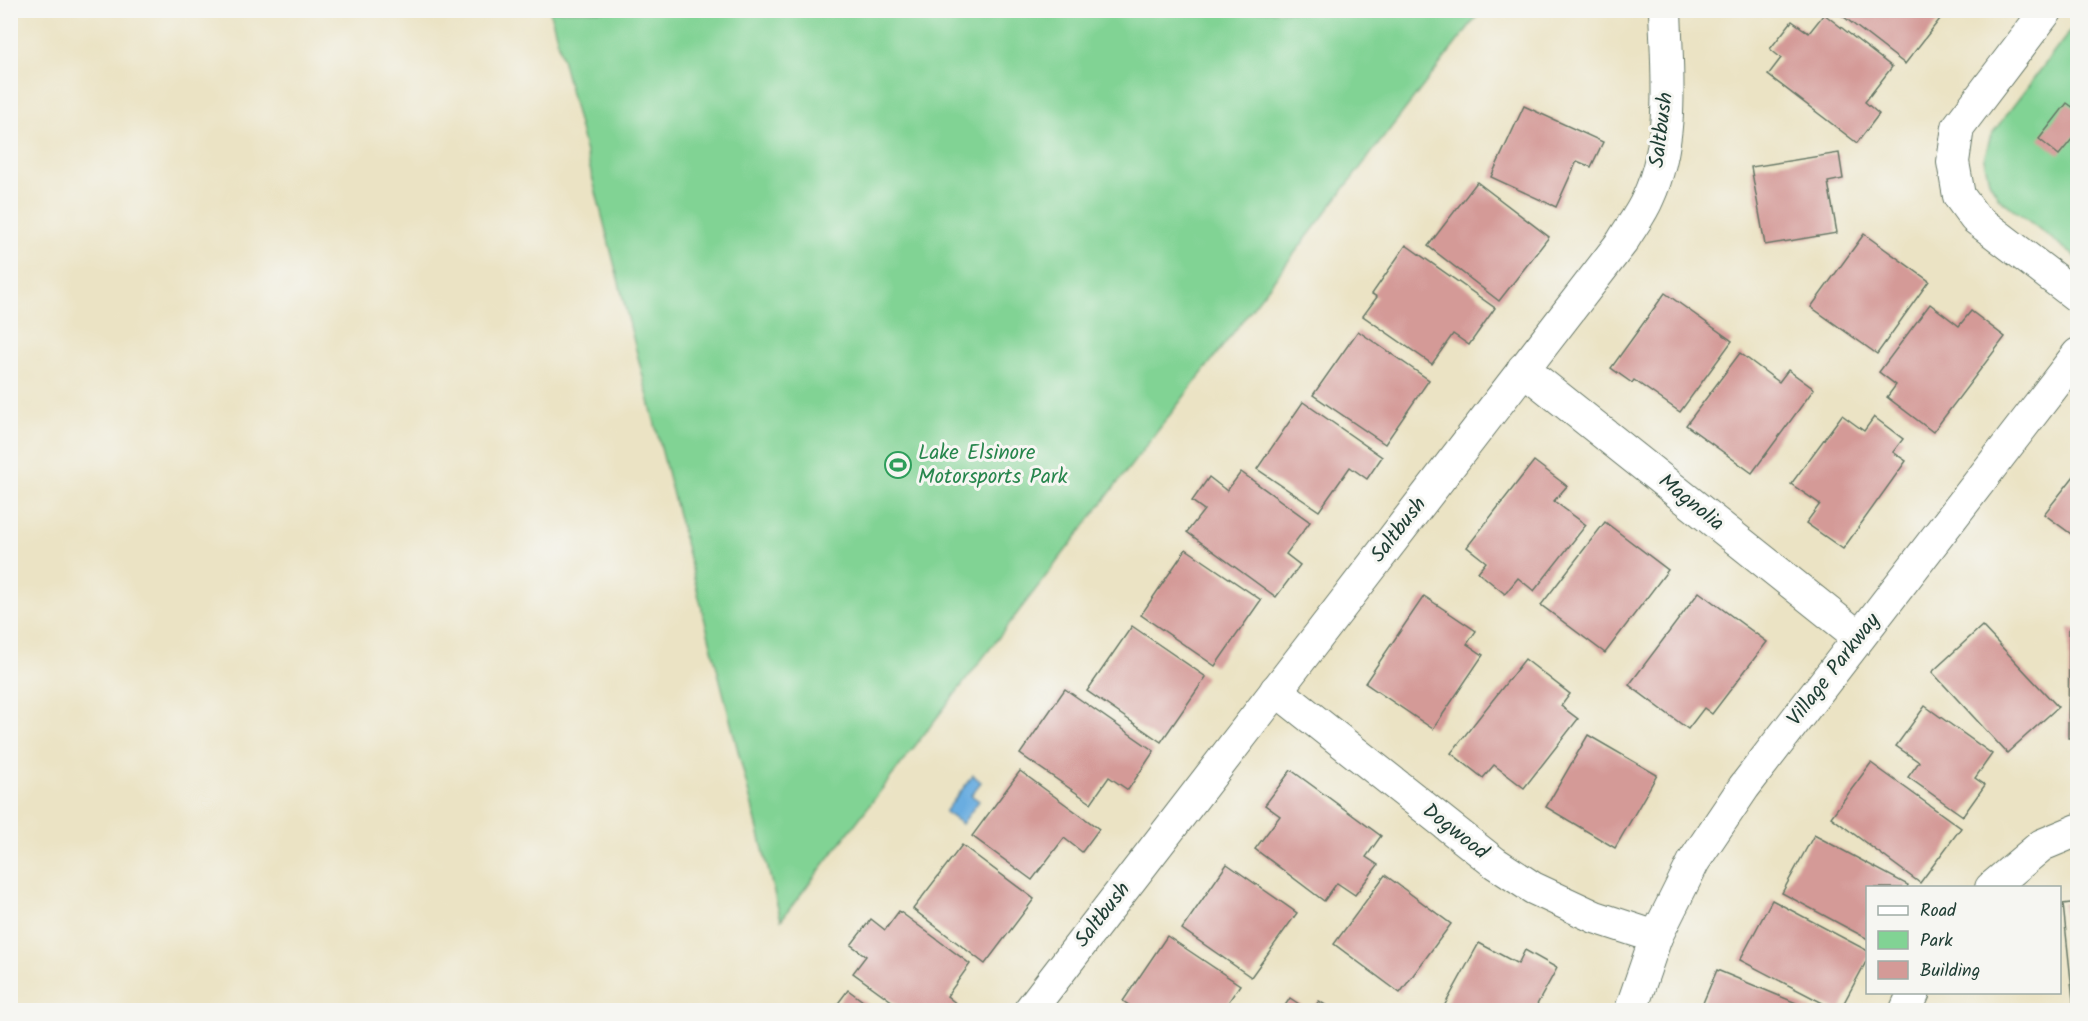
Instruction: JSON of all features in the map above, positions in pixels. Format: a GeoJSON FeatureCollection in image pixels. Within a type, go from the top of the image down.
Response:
{"type":"FeatureCollection","features":[{"type":"Feature","properties":{"kind":"street","name":"Saltbush"},"geometry":{"type":"LineString","coordinates":[[1035,1008],[1276,690],[1622,242],[1648,199],[1661,162],[1668,107],[1665,10]]}},
{"type":"Feature","properties":{"kind":"street"},"geometry":{"type":"LineString","coordinates":[[2047,10],[1958,128],[1953,162],[1959,196],[1975,218],[2078,297]]}},
{"type":"Feature","properties":{"kind":"street","name":"Village Parkway"},"geometry":{"type":"LineString","coordinates":[[1631,1011],[1656,937],[1694,861],[1743,787],[2078,354]]}},
{"type":"Feature","properties":{"kind":"street","name":"Magnolia"},"geometry":{"type":"LineString","coordinates":[[1523,369],[1859,637]]}},
{"type":"Feature","properties":{"kind":"street","name":"Dogwood"},"geometry":{"type":"LineString","coordinates":[[1276,690],[1495,863],[1533,888],[1595,917],[1656,937]]}},
{"type":"Feature","properties":{"kind":"street"},"geometry":{"type":"LineString","coordinates":[[1993,886],[2042,845],[2078,830]]}},
{"type":"Feature","properties":{"kind":"street"},"geometry":{"type":"LineString","coordinates":[[1906,1011],[1914,994]]}},
{"type":"Feature","properties":{"kind":"green space","name":"Lake Elsinore Motorsports Park"},"geometry":{"type":"Polygon","coordinates":[[[550,11],[1481,11],[781,920],[550,11]]]}},
{"type":"Feature","properties":{"kind":"green space"},"geometry":{"type":"Polygon","coordinates":[[[2077,22],[2077,258],[1999,198],[1989,181],[1984,159],[1991,135],[2077,22]]]}},
{"type":"Feature","properties":{"kind":"water"},"geometry":{"type":"Polygon","coordinates":[[[973,775],[981,782],[971,795],[979,801],[962,824],[945,812],[973,775]]]}},
{"type":"Feature","properties":{"kind":"building"},"geometry":{"type":"Polygon","coordinates":[[[1835,10],[1947,10],[1905,64],[1835,10]]]}},
{"type":"Feature","properties":{"kind":"building"},"geometry":{"type":"Polygon","coordinates":[[[1824,14],[1892,67],[1865,102],[1879,114],[1857,143],[1768,75],[1781,58],[1770,49],[1792,21],[1809,33],[1824,14]]]}},
{"type":"Feature","properties":{"kind":"building"},"geometry":{"type":"Polygon","coordinates":[[[2067,103],[2078,111],[2078,132],[2059,155],[2039,139],[2067,103]]]}},
{"type":"Feature","properties":{"kind":"building"},"geometry":{"type":"Polygon","coordinates":[[[1524,106],[1603,142],[1591,167],[1577,161],[1556,207],[1491,177],[1524,106]]]}},
{"type":"Feature","properties":{"kind":"building"},"geometry":{"type":"Polygon","coordinates":[[[1839,153],[1843,179],[1828,182],[1837,233],[1765,245],[1751,167],[1839,153]]]}},
{"type":"Feature","properties":{"kind":"building"},"geometry":{"type":"Polygon","coordinates":[[[1477,182],[1549,237],[1499,301],[1428,246],[1477,182]]]}},
{"type":"Feature","properties":{"kind":"building"},"geometry":{"type":"Polygon","coordinates":[[[1864,234],[1929,281],[1877,354],[1811,307],[1864,234]]]}},
{"type":"Feature","properties":{"kind":"building"},"geometry":{"type":"Polygon","coordinates":[[[1406,245],[1495,308],[1469,345],[1453,334],[1432,364],[1363,316],[1377,297],[1372,294],[1406,245]]]}},
{"type":"Feature","properties":{"kind":"building"},"geometry":{"type":"Polygon","coordinates":[[[1665,293],[1732,341],[1680,412],[1634,380],[1632,383],[1611,368],[1665,293]]]}},
{"type":"Feature","properties":{"kind":"building"},"geometry":{"type":"Polygon","coordinates":[[[1930,304],[1959,326],[1971,311],[2005,337],[1933,432],[1887,397],[1896,385],[1879,372],[1930,304]]]}},
{"type":"Feature","properties":{"kind":"building"},"geometry":{"type":"Polygon","coordinates":[[[1358,331],[1429,380],[1385,444],[1313,395],[1358,331]]]}},
{"type":"Feature","properties":{"kind":"building"},"geometry":{"type":"Polygon","coordinates":[[[1740,353],[1779,382],[1788,370],[1814,389],[1752,473],[1686,425],[1740,353]]]}},
{"type":"Feature","properties":{"kind":"building"},"geometry":{"type":"Polygon","coordinates":[[[1303,402],[1382,457],[1367,479],[1350,467],[1319,511],[1257,469],[1303,402]]]}},
{"type":"Feature","properties":{"kind":"building"},"geometry":{"type":"Polygon","coordinates":[[[1842,415],[1864,431],[1874,417],[1903,439],[1893,452],[1906,461],[1843,549],[1806,523],[1820,504],[1791,484],[1842,415]]]}},
{"type":"Feature","properties":{"kind":"building"},"geometry":{"type":"Polygon","coordinates":[[[1534,461],[1567,486],[1554,501],[1586,525],[1534,591],[1518,578],[1505,594],[1478,572],[1486,562],[1467,547],[1534,461]]]}},
{"type":"Feature","properties":{"kind":"building"},"geometry":{"type":"Polygon","coordinates":[[[2078,471],[2078,539],[2044,514],[2078,471]]]}},
{"type":"Feature","properties":{"kind":"building"},"geometry":{"type":"Polygon","coordinates":[[[1241,472],[1310,522],[1286,554],[1300,565],[1276,597],[1187,532],[1204,510],[1192,501],[1209,477],[1227,491],[1241,472]]]}},
{"type":"Feature","properties":{"kind":"building"},"geometry":{"type":"Polygon","coordinates":[[[1605,522],[1668,570],[1605,653],[1541,605],[1605,522]]]}},
{"type":"Feature","properties":{"kind":"building"},"geometry":{"type":"Polygon","coordinates":[[[1186,549],[1261,600],[1215,666],[1141,615],[1186,549]]]}},
{"type":"Feature","properties":{"kind":"building"},"geometry":{"type":"Polygon","coordinates":[[[1699,592],[1767,642],[1712,714],[1704,708],[1688,729],[1629,685],[1699,592]]]}},
{"type":"Feature","properties":{"kind":"building"},"geometry":{"type":"Polygon","coordinates":[[[1424,596],[1476,631],[1467,644],[1483,655],[1433,729],[1365,683],[1424,596]]]}},
{"type":"Feature","properties":{"kind":"building"},"geometry":{"type":"Polygon","coordinates":[[[1132,626],[1206,677],[1161,742],[1087,691],[1132,626]]]}},
{"type":"Feature","properties":{"kind":"building"},"geometry":{"type":"Polygon","coordinates":[[[1982,626],[2058,707],[2007,753],[1932,672],[1982,626]]]}},
{"type":"Feature","properties":{"kind":"building"},"geometry":{"type":"Polygon","coordinates":[[[2069,628],[2078,629],[2078,738],[2068,738],[2069,628]]]}},
{"type":"Feature","properties":{"kind":"building"},"geometry":{"type":"Polygon","coordinates":[[[1525,659],[1570,694],[1561,706],[1578,719],[1524,788],[1494,765],[1483,778],[1451,753],[1525,659]]]}},
{"type":"Feature","properties":{"kind":"building"},"geometry":{"type":"Polygon","coordinates":[[[1065,689],[1154,751],[1128,790],[1109,777],[1091,803],[1020,754],[1065,689]]]}},
{"type":"Feature","properties":{"kind":"building"},"geometry":{"type":"Polygon","coordinates":[[[1925,706],[1992,754],[1975,778],[1985,785],[1963,816],[1908,777],[1919,762],[1896,746],[1925,706]]]}},
{"type":"Feature","properties":{"kind":"building"},"geometry":{"type":"Polygon","coordinates":[[[1588,735],[1657,775],[1615,848],[1546,807],[1588,735]]]}},
{"type":"Feature","properties":{"kind":"building"},"geometry":{"type":"Polygon","coordinates":[[[1871,763],[1961,828],[1920,883],[1831,817],[1871,763]]]}},
{"type":"Feature","properties":{"kind":"building"},"geometry":{"type":"Polygon","coordinates":[[[1291,770],[1381,836],[1366,857],[1378,865],[1355,895],[1337,883],[1324,901],[1255,849],[1280,816],[1265,805],[1291,770]]]}},
{"type":"Feature","properties":{"kind":"building"},"geometry":{"type":"Polygon","coordinates":[[[1020,771],[1099,829],[1082,852],[1064,838],[1032,880],[972,836],[1020,771]]]}},
{"type":"Feature","properties":{"kind":"building"},"geometry":{"type":"Polygon","coordinates":[[[1814,835],[1908,885],[1866,886],[1866,938],[1782,893],[1814,835]]]}},
{"type":"Feature","properties":{"kind":"building"},"geometry":{"type":"Polygon","coordinates":[[[962,845],[1034,899],[985,964],[913,909],[962,845]]]}},
{"type":"Feature","properties":{"kind":"building"},"geometry":{"type":"Polygon","coordinates":[[[1227,864],[1297,913],[1251,977],[1182,929],[1227,864]]]}},
{"type":"Feature","properties":{"kind":"building"},"geometry":{"type":"Polygon","coordinates":[[[1385,875],[1451,924],[1400,993],[1334,944],[1385,875]]]}},
{"type":"Feature","properties":{"kind":"building"},"geometry":{"type":"Polygon","coordinates":[[[1772,900],[1866,950],[1866,962],[1840,1010],[1740,960],[1772,900]]]}},
{"type":"Feature","properties":{"kind":"building"},"geometry":{"type":"Polygon","coordinates":[[[2078,902],[2078,1010],[2074,1010],[2063,904],[2078,902]]]}},
{"type":"Feature","properties":{"kind":"building"},"geometry":{"type":"Polygon","coordinates":[[[899,911],[970,964],[947,996],[958,1005],[954,1010],[904,1010],[853,973],[866,956],[851,945],[871,919],[885,930],[899,911]]]}},
{"type":"Feature","properties":{"kind":"building"},"geometry":{"type":"Polygon","coordinates":[[[1167,936],[1240,985],[1223,1010],[1136,1010],[1123,1001],[1167,936]]]}},
{"type":"Feature","properties":{"kind":"building"},"geometry":{"type":"Polygon","coordinates":[[[1479,943],[1518,964],[1525,950],[1557,968],[1534,1010],[1442,1010],[1479,943]]]}},
{"type":"Feature","properties":{"kind":"building"},"geometry":{"type":"Polygon","coordinates":[[[1717,970],[1813,1010],[1700,1010],[1717,970]]]}},
{"type":"Feature","properties":{"kind":"building"},"geometry":{"type":"Polygon","coordinates":[[[848,990],[875,1010],[833,1010],[848,990]]]}},
{"type":"Feature","properties":{"kind":"building"},"geometry":{"type":"Polygon","coordinates":[[[1290,998],[1308,1010],[1282,1010],[1290,998]]]}},
{"type":"Feature","properties":{"kind":"building"},"geometry":{"type":"Polygon","coordinates":[[[1319,1001],[1333,1010],[1312,1010],[1319,1001]]]}},
{"type":"Feature","properties":{"kind":"place","name":"Lake Elsinore Motorsports Park"},"geometry":{"type":"Point","coordinates":[898,465]}}]}
